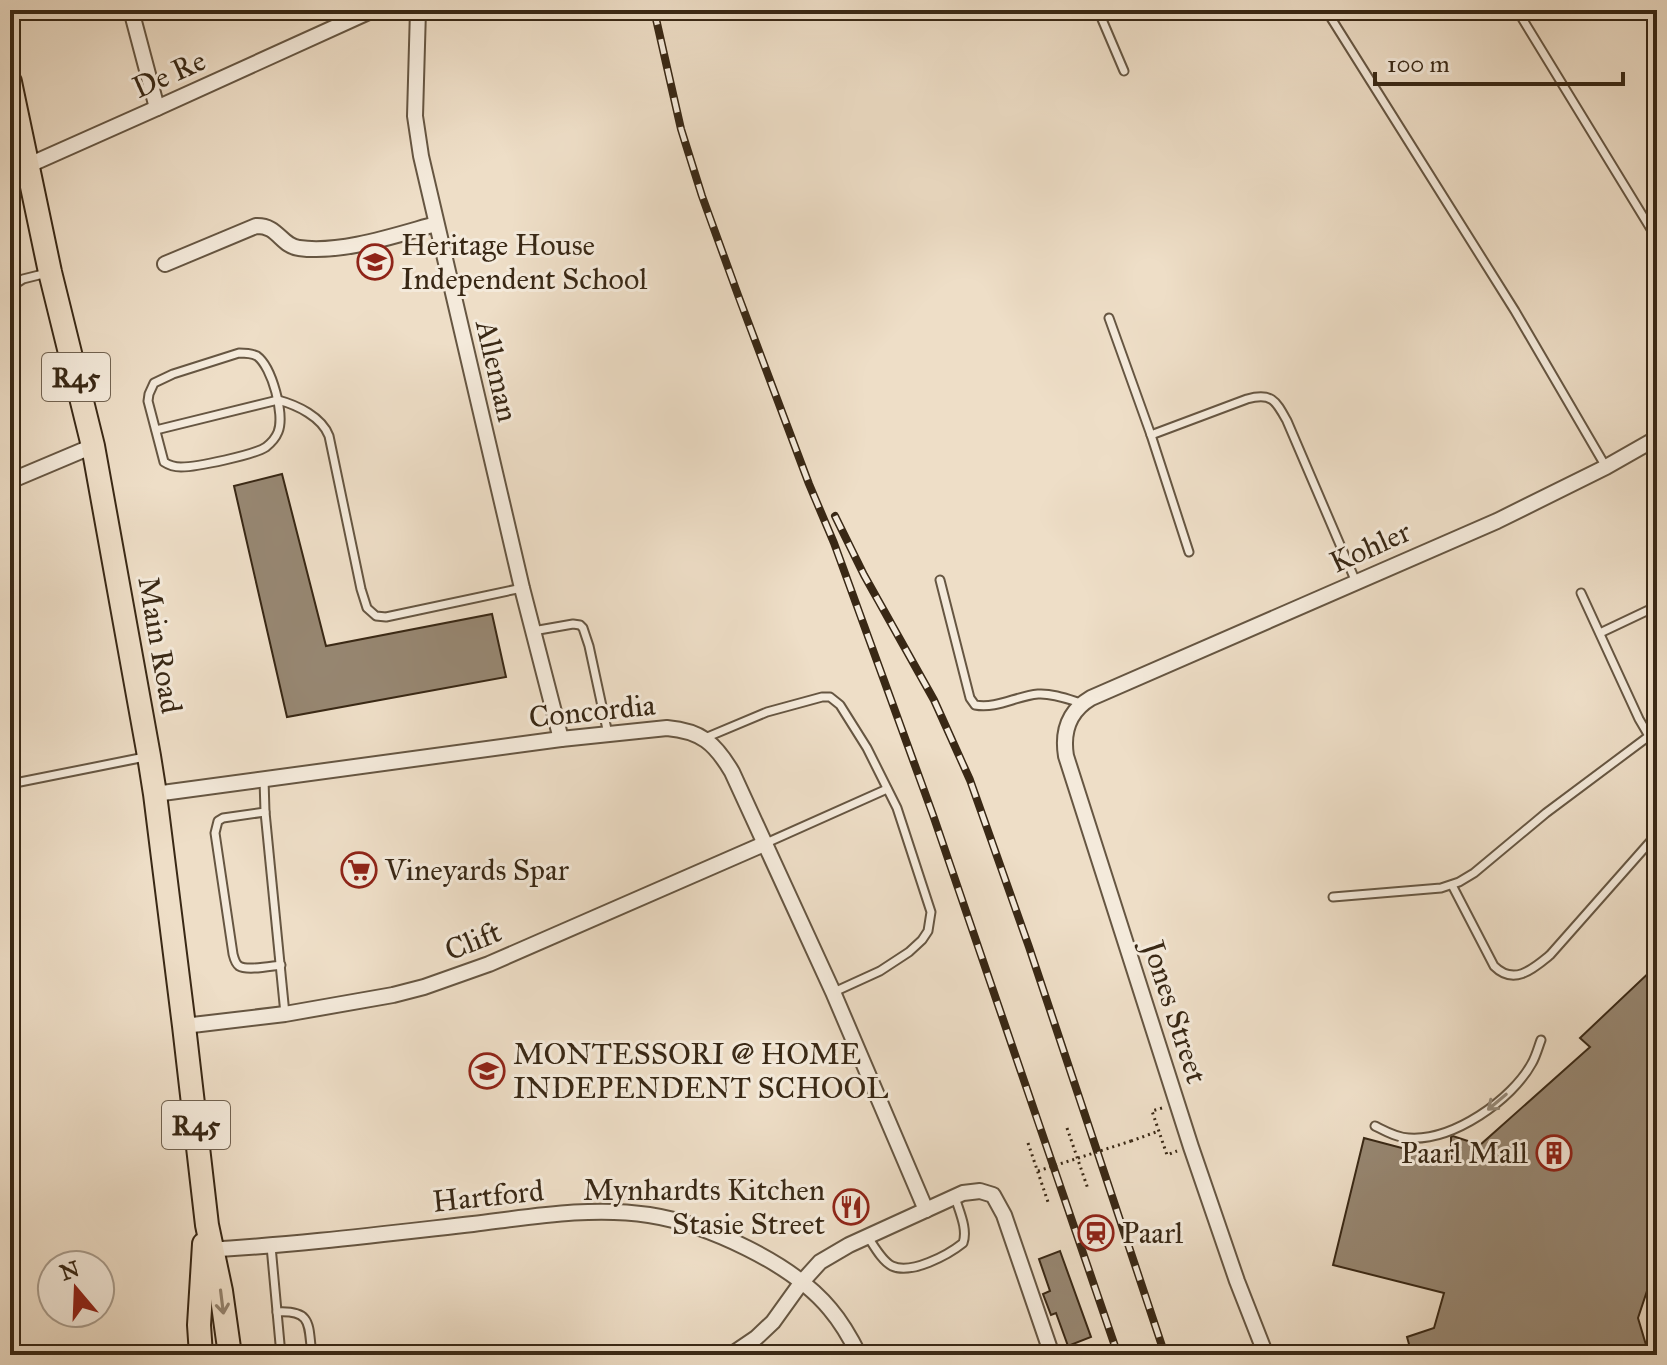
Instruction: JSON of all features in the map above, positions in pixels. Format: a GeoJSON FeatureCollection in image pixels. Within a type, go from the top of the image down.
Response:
{"type":"FeatureCollection","features":[{"type":"Feature","properties":{"kind":"main road","name":"Main Road"},"geometry":{"type":"LineString","coordinates":[[10,82],[50,272],[93,446],[155,794],[207,1225],[208,1250],[199,1325],[201,1355]]}},
{"type":"Feature","properties":{"kind":"main road","name":"Main Road"},"geometry":{"type":"LineString","coordinates":[[208,1250],[221,1291],[230,1355]]}},
{"type":"Feature","properties":{"kind":"street"},"geometry":{"type":"LineString","coordinates":[[131,10],[157,108]]}},
{"type":"Feature","properties":{"kind":"street","name":"De Re"},"geometry":{"type":"LineString","coordinates":[[29,165],[373,10]]}},
{"type":"Feature","properties":{"kind":"street","name":"Alleman"},"geometry":{"type":"LineString","coordinates":[[418,10],[415,116],[421,156],[522,588],[561,739]]}},
{"type":"Feature","properties":{"kind":"street"},"geometry":{"type":"LineString","coordinates":[[165,264],[256,226],[265,225],[286,243],[303,248],[357,244],[436,224]]}},
{"type":"Feature","properties":{"kind":"street","name":"Kohler"},"geometry":{"type":"LineString","coordinates":[[1081,703],[1497,521],[1657,438]]}},
{"type":"Feature","properties":{"kind":"street"},"geometry":{"type":"LineString","coordinates":[[10,481],[93,446]]}},
{"type":"Feature","properties":{"kind":"street","name":"Jones Street"},"geometry":{"type":"LineString","coordinates":[[1081,703],[1069,720],[1065,733],[1066,756],[1191,1147],[1266,1355]]}},
{"type":"Feature","properties":{"kind":"street","name":"Concordia"},"geometry":{"type":"LineString","coordinates":[[155,794],[608,734],[667,728],[684,729],[705,738]]}},
{"type":"Feature","properties":{"kind":"street"},"geometry":{"type":"LineString","coordinates":[[705,738],[721,754],[732,772],[833,992],[926,1210]]}},
{"type":"Feature","properties":{"kind":"street","name":"Clift"},"geometry":{"type":"LineString","coordinates":[[184,1026],[285,1014],[393,995],[456,977],[764,844]]}},
{"type":"Feature","properties":{"kind":"street"},"geometry":{"type":"LineString","coordinates":[[731,1355],[773,1322],[820,1262],[955,1197],[971,1192],[987,1192],[999,1205],[1052,1355]]}},
{"type":"Feature","properties":{"kind":"street","name":"Hartford"},"geometry":{"type":"LineString","coordinates":[[208,1250],[556,1214],[645,1214],[671,1219],[740,1244],[782,1269],[831,1309],[859,1355]]}},
{"type":"Feature","properties":{"kind":"lane"},"geometry":{"type":"LineString","coordinates":[[1098,10],[1124,71]]}},
{"type":"Feature","properties":{"kind":"lane"},"geometry":{"type":"LineString","coordinates":[[1326,10],[1515,311],[1606,467]]}},
{"type":"Feature","properties":{"kind":"lane"},"geometry":{"type":"LineString","coordinates":[[1517,10],[1657,239]]}},
{"type":"Feature","properties":{"kind":"lane"},"geometry":{"type":"LineString","coordinates":[[10,306],[12,286],[23,279],[50,272]]}},
{"type":"Feature","properties":{"kind":"lane"},"geometry":{"type":"LineString","coordinates":[[1109,318],[1189,552]]}},
{"type":"Feature","properties":{"kind":"lane"},"geometry":{"type":"LineString","coordinates":[[247,353],[259,358],[269,374],[278,400],[279,432],[270,444],[254,452],[195,466],[170,466],[164,462],[148,401],[154,383],[227,356],[247,353]]}},
{"type":"Feature","properties":{"kind":"lane"},"geometry":{"type":"LineString","coordinates":[[1151,435],[1247,399],[1262,396],[1273,399],[1287,421],[1356,582]]}},
{"type":"Feature","properties":{"kind":"lane"},"geometry":{"type":"LineString","coordinates":[[156,430],[278,400],[310,415],[326,428],[361,589],[367,608],[376,616],[386,617],[522,588]]}},
{"type":"Feature","properties":{"kind":"lane"},"geometry":{"type":"LineString","coordinates":[[1657,517],[1657,546]]}},
{"type":"Feature","properties":{"kind":"lane"},"geometry":{"type":"LineString","coordinates":[[940,580],[963,674],[975,705],[991,706],[1038,694],[1081,703]]}},
{"type":"Feature","properties":{"kind":"lane"},"geometry":{"type":"LineString","coordinates":[[1581,593],[1649,736],[1657,742]]}},
{"type":"Feature","properties":{"kind":"lane"},"geometry":{"type":"LineString","coordinates":[[1600,633],[1657,606]]}},
{"type":"Feature","properties":{"kind":"lane"},"geometry":{"type":"LineString","coordinates":[[533,631],[573,624],[583,628],[608,734]]}},
{"type":"Feature","properties":{"kind":"lane"},"geometry":{"type":"LineString","coordinates":[[705,738],[767,712],[830,697],[840,705],[867,748],[897,808],[931,912],[928,931],[909,952],[880,971],[833,992]]}},
{"type":"Feature","properties":{"kind":"lane"},"geometry":{"type":"LineString","coordinates":[[1333,897],[1452,885],[1474,873],[1546,813],[1649,736]]}},
{"type":"Feature","properties":{"kind":"lane"},"geometry":{"type":"LineString","coordinates":[[10,784],[149,756]]}},
{"type":"Feature","properties":{"kind":"lane"},"geometry":{"type":"LineString","coordinates":[[264,779],[285,1014]]}},
{"type":"Feature","properties":{"kind":"lane"},"geometry":{"type":"LineString","coordinates":[[764,844],[887,789]]}},
{"type":"Feature","properties":{"kind":"lane"},"geometry":{"type":"LineString","coordinates":[[265,812],[223,818],[218,821],[215,833],[236,962],[247,968],[281,965]]}},
{"type":"Feature","properties":{"kind":"lane"},"geometry":{"type":"LineString","coordinates":[[1452,885],[1494,966],[1503,974],[1519,975],[1550,955],[1657,834]]}},
{"type":"Feature","properties":{"kind":"lane"},"geometry":{"type":"LineString","coordinates":[[1375,1126],[1399,1136],[1423,1138],[1468,1122],[1494,1106],[1517,1083],[1532,1064],[1541,1040]]}},
{"type":"Feature","properties":{"kind":"lane"},"geometry":{"type":"LineString","coordinates":[[868,1237],[891,1265],[902,1268],[924,1264],[963,1243],[963,1225],[955,1197]]}},
{"type":"Feature","properties":{"kind":"lane"},"geometry":{"type":"LineString","coordinates":[[271,1244],[281,1355]]}},
{"type":"Feature","properties":{"kind":"lane"},"geometry":{"type":"LineString","coordinates":[[277,1312],[301,1313],[308,1325],[312,1355]]}},
{"type":"Feature","properties":{"kind":"lane"},"geometry":{"type":"LineString","coordinates":[[499,1355],[514,1352],[524,1355]]}},
{"type":"Feature","properties":{"kind":"path"},"geometry":{"type":"LineString","coordinates":[[1177,1103],[1152,1111],[1167,1155],[1191,1147]]}},
{"type":"Feature","properties":{"kind":"path"},"geometry":{"type":"LineString","coordinates":[[1067,1128],[1088,1189]]}},
{"type":"Feature","properties":{"kind":"path"},"geometry":{"type":"LineString","coordinates":[[1038,1171],[1159,1131]]}},
{"type":"Feature","properties":{"kind":"path"},"geometry":{"type":"LineString","coordinates":[[1028,1143],[1048,1202]]}},
{"type":"Feature","properties":{"kind":"building"},"geometry":{"type":"Polygon","coordinates":[[[282,474],[326,646],[492,614],[506,677],[287,717],[234,486],[282,474]]]}},
{"type":"Feature","properties":{"kind":"building","name":"Paarl Mall"},"geometry":{"type":"Polygon","coordinates":[[[1657,965],[1657,1269],[1654,1270],[1638,1318],[1649,1355],[1412,1355],[1407,1337],[1434,1328],[1444,1293],[1333,1265],[1364,1138],[1451,1161],[1451,1137],[1480,1145],[1590,1047],[1580,1038],[1657,965]]]}},
{"type":"Feature","properties":{"kind":"building"},"geometry":{"type":"Polygon","coordinates":[[[1060,1251],[1091,1337],[1068,1346],[1056,1313],[1051,1315],[1043,1294],[1050,1291],[1039,1259],[1060,1251]]]}},
{"type":"Feature","properties":{"kind":"railway"},"geometry":{"type":"LineString","coordinates":[[654,10],[681,129],[702,196],[933,815],[1118,1355]]}},
{"type":"Feature","properties":{"kind":"railway"},"geometry":{"type":"LineString","coordinates":[[835,516],[864,575],[934,700],[970,780],[1165,1355]]}},
{"type":"Feature","properties":{"kind":"place","name":"Heritage House Independent School"},"geometry":{"type":"Point","coordinates":[375,262]}},
{"type":"Feature","properties":{"kind":"place","name":"Vineyards Spar"},"geometry":{"type":"Point","coordinates":[359,870]}},
{"type":"Feature","properties":{"kind":"place","name":"MONTESSORI @ HOME INDEPENDENT SCHOOL"},"geometry":{"type":"Point","coordinates":[487,1071]}},
{"type":"Feature","properties":{"kind":"place","name":"Paarl Mall"},"geometry":{"type":"Point","coordinates":[1554,1153]}},
{"type":"Feature","properties":{"kind":"place","name":"Mynhardts Kitchen Stasie Street"},"geometry":{"type":"Point","coordinates":[851,1207]}},
{"type":"Feature","properties":{"kind":"place","name":"Paarl"},"geometry":{"type":"Point","coordinates":[1096,1233]}}]}
